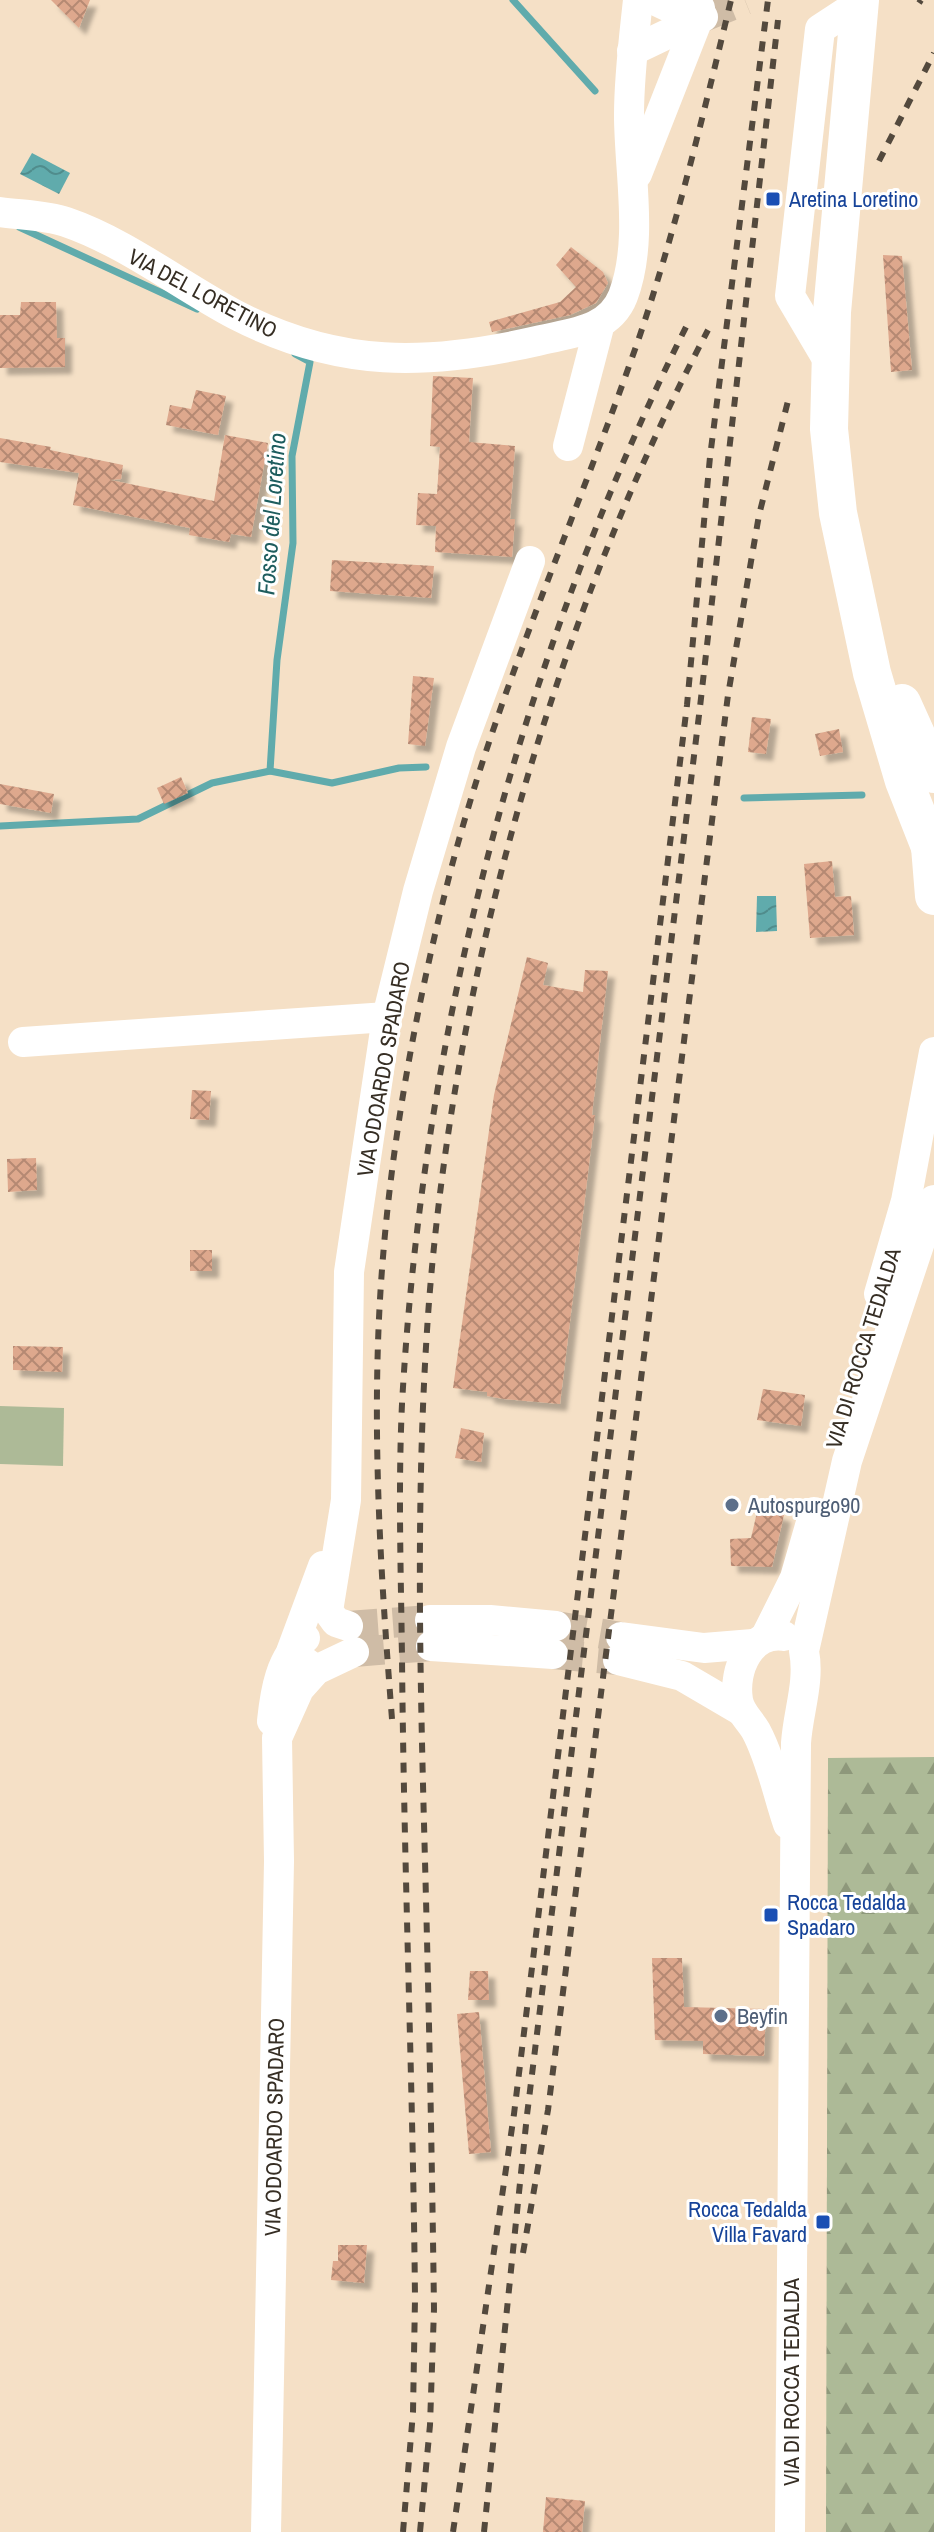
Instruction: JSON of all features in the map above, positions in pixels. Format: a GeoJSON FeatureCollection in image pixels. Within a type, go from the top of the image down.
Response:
{"type":"FeatureCollection","features":[{"type":"Feature","properties":{"kind":"main road"},"geometry":{"type":"LineString","coordinates":[[860,1],[829,362],[829,429],[838,513],[872,673],[891,742],[932,841],[934,896]]}},
{"type":"Feature","properties":{"kind":"main road"},"geometry":{"type":"LineString","coordinates":[[866,638],[894,686],[934,774]]}},
{"type":"Feature","properties":{"kind":"street"},"geometry":{"type":"LineString","coordinates":[[568,446],[599,327],[623,297],[633,242],[632,51],[638,0]]}},
{"type":"Feature","properties":{"kind":"street"},"geometry":{"type":"LineString","coordinates":[[654,0],[675,10],[697,11]]}},
{"type":"Feature","properties":{"kind":"street"},"geometry":{"type":"LineString","coordinates":[[632,51],[697,11]]}},
{"type":"Feature","properties":{"kind":"street"},"geometry":{"type":"LineString","coordinates":[[631,191],[697,11]]}},
{"type":"Feature","properties":{"kind":"street","name":"VIA DEL LORETINO"},"geometry":{"type":"LineString","coordinates":[[0,212],[65,222],[145,261],[237,315],[292,339],[352,355],[401,360],[472,356],[599,327]]}},
{"type":"Feature","properties":{"kind":"street","name":"VIA ODOARDO SPADARO"},"geometry":{"type":"LineString","coordinates":[[351,1639],[328,1611],[346,1500],[349,1272],[387,1017],[418,891],[461,747],[530,561]]}},
{"type":"Feature","properties":{"kind":"street"},"geometry":{"type":"LineString","coordinates":[[23,1042],[387,1017]]}},
{"type":"Feature","properties":{"kind":"street","name":"VIA DI ROCCA TEDALDA"},"geometry":{"type":"LineString","coordinates":[[796,1848],[748,1719],[739,1676],[795,1578],[841,1413],[895,1244],[934,1052]]}},
{"type":"Feature","properties":{"kind":"street","name":"VIA DI ROCCA TEDALDA"},"geometry":{"type":"LineString","coordinates":[[790,2532],[797,1716],[806,1679],[804,1651],[847,1461],[934,1200]]}},
{"type":"Feature","properties":{"kind":"street","name":"VIA ODOARDO SPADARO"},"geometry":{"type":"LineString","coordinates":[[278,1756],[272,1725],[275,1692],[346,1500]]}},
{"type":"Feature","properties":{"kind":"street"},"geometry":{"type":"LineString","coordinates":[[313,1632],[351,1639],[316,1670],[291,1652],[313,1632]]}},
{"type":"Feature","properties":{"kind":"street"},"geometry":{"type":"LineString","coordinates":[[430,1633],[554,1640]]}},
{"type":"Feature","properties":{"kind":"street"},"geometry":{"type":"LineString","coordinates":[[797,1716],[782,1731],[748,1719],[682,1676],[620,1648],[704,1648],[787,1636],[799,1643],[804,1651]]}},
{"type":"Feature","properties":{"kind":"street","name":"VIA ODOARDO SPADARO"},"geometry":{"type":"LineString","coordinates":[[266,2532],[279,1861],[278,1756],[282,1722],[299,1689],[316,1670]]}},
{"type":"Feature","properties":{"kind":"green space"},"geometry":{"type":"Polygon","coordinates":[[[0,1406],[64,1408],[63,1466],[0,1464],[0,1406]]]}},
{"type":"Feature","properties":{"kind":"green space"},"geometry":{"type":"Polygon","coordinates":[[[934,1757],[934,2532],[826,2532],[828,1758],[934,1757]]]}},
{"type":"Feature","properties":{"kind":"water"},"geometry":{"type":"Polygon","coordinates":[[[32,153],[70,173],[59,194],[20,174],[32,153]]]}},
{"type":"Feature","properties":{"kind":"water"},"geometry":{"type":"Polygon","coordinates":[[[757,896],[776,896],[777,931],[756,932],[757,896]]]}},
{"type":"Feature","properties":{"kind":"building"},"geometry":{"type":"Polygon","coordinates":[[[51,0],[90,0],[79,28],[51,0]]]}},
{"type":"Feature","properties":{"kind":"building"},"geometry":{"type":"Polygon","coordinates":[[[571,247],[603,272],[608,283],[596,303],[570,315],[492,332],[489,322],[560,302],[576,287],[556,265],[571,247]]]}},
{"type":"Feature","properties":{"kind":"building"},"geometry":{"type":"Polygon","coordinates":[[[883,255],[902,256],[912,370],[891,372],[883,255]]]}},
{"type":"Feature","properties":{"kind":"building"},"geometry":{"type":"Polygon","coordinates":[[[21,302],[56,302],[57,338],[65,338],[65,367],[0,368],[0,315],[20,315],[21,302]]]}},
{"type":"Feature","properties":{"kind":"building"},"geometry":{"type":"Polygon","coordinates":[[[433,376],[473,378],[469,442],[515,446],[510,519],[515,519],[512,557],[435,552],[436,526],[416,525],[418,493],[437,494],[440,447],[430,446],[433,376]]]}},
{"type":"Feature","properties":{"kind":"building"},"geometry":{"type":"Polygon","coordinates":[[[196,390],[226,396],[218,435],[166,425],[170,405],[191,409],[196,390]]]}},
{"type":"Feature","properties":{"kind":"building"},"geometry":{"type":"Polygon","coordinates":[[[225,435],[268,443],[251,537],[231,534],[229,542],[189,535],[190,528],[73,505],[79,473],[0,462],[0,438],[123,465],[121,479],[110,480],[214,501],[225,435]]]}},
{"type":"Feature","properties":{"kind":"building"},"geometry":{"type":"Polygon","coordinates":[[[332,560],[434,566],[431,598],[330,591],[332,560]]]}},
{"type":"Feature","properties":{"kind":"building"},"geometry":{"type":"Polygon","coordinates":[[[413,676],[434,678],[425,746],[408,744],[413,676]]]}},
{"type":"Feature","properties":{"kind":"building"},"geometry":{"type":"Polygon","coordinates":[[[752,717],[771,719],[766,754],[748,752],[752,717]]]}},
{"type":"Feature","properties":{"kind":"building"},"geometry":{"type":"Polygon","coordinates":[[[839,729],[843,752],[820,756],[815,734],[839,729]]]}},
{"type":"Feature","properties":{"kind":"building"},"geometry":{"type":"Polygon","coordinates":[[[181,777],[188,793],[164,804],[157,788],[181,777]]]}},
{"type":"Feature","properties":{"kind":"building"},"geometry":{"type":"Polygon","coordinates":[[[0,784],[54,794],[51,813],[0,804],[0,784]]]}},
{"type":"Feature","properties":{"kind":"building"},"geometry":{"type":"Polygon","coordinates":[[[832,861],[835,897],[851,896],[854,935],[810,938],[804,864],[832,861]]]}},
{"type":"Feature","properties":{"kind":"building"},"geometry":{"type":"Polygon","coordinates":[[[527,957],[548,963],[543,985],[583,992],[585,970],[608,971],[592,1115],[595,1115],[560,1404],[504,1399],[487,1396],[487,1392],[453,1388],[494,1095],[527,957]]]}},
{"type":"Feature","properties":{"kind":"building"},"geometry":{"type":"Polygon","coordinates":[[[192,1090],[211,1091],[209,1120],[190,1119],[192,1090]]]}},
{"type":"Feature","properties":{"kind":"building"},"geometry":{"type":"Polygon","coordinates":[[[36,1158],[37,1190],[8,1192],[7,1159],[36,1158]]]}},
{"type":"Feature","properties":{"kind":"building"},"geometry":{"type":"Polygon","coordinates":[[[190,1250],[212,1250],[212,1271],[190,1271],[190,1250]]]}},
{"type":"Feature","properties":{"kind":"building"},"geometry":{"type":"Polygon","coordinates":[[[13,1346],[63,1347],[62,1372],[13,1370],[13,1346]]]}},
{"type":"Feature","properties":{"kind":"building"},"geometry":{"type":"Polygon","coordinates":[[[763,1389],[805,1395],[801,1426],[757,1420],[763,1389]]]}},
{"type":"Feature","properties":{"kind":"building"},"geometry":{"type":"Polygon","coordinates":[[[461,1428],[484,1433],[481,1462],[455,1458],[461,1428]]]}},
{"type":"Feature","properties":{"kind":"building"},"geometry":{"type":"Polygon","coordinates":[[[758,1508],[784,1515],[772,1567],[731,1566],[730,1539],[751,1538],[758,1508]]]}},
{"type":"Feature","properties":{"kind":"building"},"geometry":{"type":"Polygon","coordinates":[[[652,1958],[682,1958],[684,2007],[766,2009],[764,2056],[703,2054],[703,2041],[655,2040],[652,1958]]]}},
{"type":"Feature","properties":{"kind":"building"},"geometry":{"type":"Polygon","coordinates":[[[470,1971],[488,1971],[489,2000],[468,2000],[470,1971]]]}},
{"type":"Feature","properties":{"kind":"building"},"geometry":{"type":"Polygon","coordinates":[[[479,2012],[491,2152],[469,2154],[457,2014],[479,2012]]]}},
{"type":"Feature","properties":{"kind":"building"},"geometry":{"type":"Polygon","coordinates":[[[338,2245],[367,2245],[364,2283],[331,2280],[333,2261],[338,2261],[338,2245]]]}},
{"type":"Feature","properties":{"kind":"building"},"geometry":{"type":"Polygon","coordinates":[[[546,2497],[585,2501],[582,2532],[543,2532],[546,2497]]]}},
{"type":"Feature","properties":{"kind":"waterway"},"geometry":{"type":"LineString","coordinates":[[513,0],[595,91]]}},
{"type":"Feature","properties":{"kind":"waterway","name":"Fosso del Loretino"},"geometry":{"type":"LineString","coordinates":[[19,227],[197,309]]}},
{"type":"Feature","properties":{"kind":"waterway","name":"Fosso del Loretino"},"geometry":{"type":"LineString","coordinates":[[270,771],[277,660],[293,543],[292,456],[310,362],[295,354]]}},
{"type":"Feature","properties":{"kind":"waterway"},"geometry":{"type":"LineString","coordinates":[[0,826],[138,819],[212,783],[270,771],[332,783],[399,768],[426,767]]}},
{"type":"Feature","properties":{"kind":"waterway"},"geometry":{"type":"LineString","coordinates":[[744,798],[862,795]]}},
{"type":"Feature","properties":{"kind":"tunnel"},"geometry":{"type":"LineString","coordinates":[[703,17],[745,0]]}},
{"type":"Feature","properties":{"kind":"tunnel"},"geometry":{"type":"LineString","coordinates":[[348,1626],[430,1620]]}},
{"type":"Feature","properties":{"kind":"tunnel"},"geometry":{"type":"LineString","coordinates":[[556,1626],[621,1637]]}},
{"type":"Feature","properties":{"kind":"tunnel"},"geometry":{"type":"LineString","coordinates":[[354,1652],[431,1646]]}},
{"type":"Feature","properties":{"kind":"tunnel"},"geometry":{"type":"LineString","coordinates":[[553,1654],[618,1660]]}},
{"type":"Feature","properties":{"kind":"railway"},"geometry":{"type":"LineString","coordinates":[[392,1719],[378,1488],[377,1372],[383,1257],[393,1164],[416,1025],[435,934],[465,818],[511,679],[640,335],[678,210],[731,0]]}},
{"type":"Feature","properties":{"kind":"railway"},"geometry":{"type":"LineString","coordinates":[[453,2532],[514,2114],[687,705],[710,457],[768,0]]}},
{"type":"Feature","properties":{"kind":"railway"},"geometry":{"type":"LineString","coordinates":[[484,2532],[527,2115],[700,707],[778,20]]}},
{"type":"Feature","properties":{"kind":"railway"},"geometry":{"type":"LineString","coordinates":[[879,161],[934,53]]}},
{"type":"Feature","properties":{"kind":"railway"},"geometry":{"type":"LineString","coordinates":[[403,2532],[413,2412],[415,2299],[400,1468],[413,1263],[432,1124],[457,985],[490,848],[529,713],[576,580],[629,449],[689,321]]}},
{"type":"Feature","properties":{"kind":"railway"},"geometry":{"type":"LineString","coordinates":[[420,2532],[430,2425],[434,2309],[420,1512],[429,1302],[442,1177],[462,1052],[488,927],[520,802],[558,679],[603,559],[653,443],[708,330]]}},
{"type":"Feature","properties":{"kind":"railway"},"geometry":{"type":"LineString","coordinates":[[523,2253],[548,2110],[728,695],[759,515],[789,397]]}},
{"type":"Feature","properties":{"kind":"place","name":"Aretina Loretino"},"geometry":{"type":"Point","coordinates":[773,199]}},
{"type":"Feature","properties":{"kind":"place","name":"Autospurgo90"},"geometry":{"type":"Point","coordinates":[732,1505]}},
{"type":"Feature","properties":{"kind":"place","name":"Rocca Tedalda Spadaro"},"geometry":{"type":"Point","coordinates":[771,1915]}},
{"type":"Feature","properties":{"kind":"place","name":"Beyfin"},"geometry":{"type":"Point","coordinates":[721,2016]}},
{"type":"Feature","properties":{"kind":"place","name":"Rocca Tedalda Villa Favard"},"geometry":{"type":"Point","coordinates":[823,2222]}}]}
